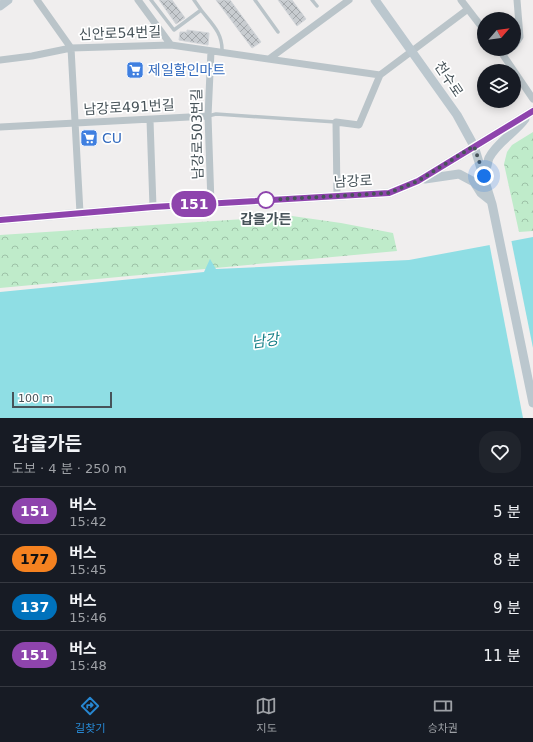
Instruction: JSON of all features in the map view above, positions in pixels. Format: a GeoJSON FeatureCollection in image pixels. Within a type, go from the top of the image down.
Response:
{"type":"FeatureCollection","features":[{"type":"Feature","properties":{"kind":"street"},"geometry":{"type":"LineString","coordinates":[[0,6],[8,0]]}},
{"type":"Feature","properties":{"kind":"street"},"geometry":{"type":"LineString","coordinates":[[37,0],[70,48]]}},
{"type":"Feature","properties":{"kind":"street","name":"신안로54번길"},"geometry":{"type":"LineString","coordinates":[[138,0],[171,44]]}},
{"type":"Feature","properties":{"kind":"street"},"geometry":{"type":"LineString","coordinates":[[269,59],[349,0]]}},
{"type":"Feature","properties":{"kind":"street","name":"천수로"},"geometry":{"type":"LineString","coordinates":[[375,0],[457,115],[474,146],[491,202],[533,403]]}},
{"type":"Feature","properties":{"kind":"street"},"geometry":{"type":"LineString","coordinates":[[461,0],[477,21]]}},
{"type":"Feature","properties":{"kind":"street"},"geometry":{"type":"LineString","coordinates":[[518,0],[519,12]]}},
{"type":"Feature","properties":{"kind":"street"},"geometry":{"type":"LineString","coordinates":[[337,196],[336,122],[359,125],[380,75],[413,52],[468,9]]}},
{"type":"Feature","properties":{"kind":"street","name":"신안로54번길"},"geometry":{"type":"LineString","coordinates":[[0,60],[32,56],[70,48],[171,44],[210,51]]}},
{"type":"Feature","properties":{"kind":"street","name":"남강로491번길"},"geometry":{"type":"LineString","coordinates":[[70,48],[76,123],[80,213]]}},
{"type":"Feature","properties":{"kind":"street"},"geometry":{"type":"LineString","coordinates":[[210,51],[380,75]]}},
{"type":"Feature","properties":{"kind":"street","name":"남강로503번길"},"geometry":{"type":"LineString","coordinates":[[210,51],[208,116],[211,203]]}},
{"type":"Feature","properties":{"kind":"street"},"geometry":{"type":"LineString","coordinates":[[504,56],[533,99]]}},
{"type":"Feature","properties":{"kind":"street"},"geometry":{"type":"LineString","coordinates":[[484,176],[489,158],[530,113]]}},
{"type":"Feature","properties":{"kind":"street","name":"남강로"},"geometry":{"type":"LineString","coordinates":[[0,220],[153,207],[389,193],[418,181],[530,113]]}},
{"type":"Feature","properties":{"kind":"street","name":"남강로491번길"},"geometry":{"type":"LineString","coordinates":[[76,123],[208,116]]}},
{"type":"Feature","properties":{"kind":"street"},"geometry":{"type":"LineString","coordinates":[[150,120],[153,207]]}},
{"type":"Feature","properties":{"kind":"street"},"geometry":{"type":"LineString","coordinates":[[0,127],[76,123]]}},
{"type":"Feature","properties":{"kind":"street"},"geometry":{"type":"LineString","coordinates":[[418,181],[459,174],[474,182],[481,193],[491,202]]}},
{"type":"Feature","properties":{"kind":"lane"},"geometry":{"type":"LineString","coordinates":[[151,0],[174,30],[201,10]]}},
{"type":"Feature","properties":{"kind":"lane"},"geometry":{"type":"LineString","coordinates":[[194,0],[220,34],[222,40],[222,53]]}},
{"type":"Feature","properties":{"kind":"lane"},"geometry":{"type":"LineString","coordinates":[[255,0],[278,32]]}},
{"type":"Feature","properties":{"kind":"lane"},"geometry":{"type":"LineString","coordinates":[[312,0],[316,6]]}},
{"type":"Feature","properties":{"kind":"lane"},"geometry":{"type":"LineString","coordinates":[[208,116],[216,114],[336,122]]}},
{"type":"Feature","properties":{"kind":"green space"},"geometry":{"type":"Polygon","coordinates":[[[533,132],[533,231],[519,232],[504,164],[507,152],[512,145],[533,132]]]}},
{"type":"Feature","properties":{"kind":"green space"},"geometry":{"type":"Polygon","coordinates":[[[292,216],[341,223],[393,233],[397,251],[0,288],[0,235],[292,216]]]}},
{"type":"Feature","properties":{"kind":"water","name":"남강"},"geometry":{"type":"Polygon","coordinates":[[[533,237],[533,418],[0,418],[0,292],[204,272],[210,259],[216,269],[409,260],[533,237]]]}},
{"type":"Feature","properties":{"kind":"pier"},"geometry":{"type":"Polygon","coordinates":[[[511,239],[533,348],[533,418],[523,418],[489,242],[511,239]]]}},
{"type":"Feature","properties":{"kind":"building"},"geometry":{"type":"Polygon","coordinates":[[[159,0],[172,0],[185,18],[176,24],[159,0]]]}},
{"type":"Feature","properties":{"kind":"building"},"geometry":{"type":"Polygon","coordinates":[[[216,0],[230,0],[261,42],[252,48],[216,0]]]}},
{"type":"Feature","properties":{"kind":"building"},"geometry":{"type":"Polygon","coordinates":[[[278,0],[292,0],[306,19],[297,26],[278,0]]]}},
{"type":"Feature","properties":{"kind":"building"},"geometry":{"type":"Polygon","coordinates":[[[187,30],[209,33],[208,45],[179,40],[180,32],[187,32],[187,30]]]}},
{"type":"Feature","properties":{"kind":"bus line","name":"151"},"geometry":{"type":"LineString","coordinates":[[0,220],[153,207],[389,193],[418,181],[533,111]]}},
{"type":"Feature","properties":{"kind":"place","name":"제일할인마트"},"geometry":{"type":"Point","coordinates":[135,70]}},
{"type":"Feature","properties":{"kind":"place","name":"CU"},"geometry":{"type":"Point","coordinates":[89,138]}},
{"type":"Feature","properties":{"kind":"place","name":"갑을가든"},"geometry":{"type":"Point","coordinates":[266,200]}},
{"type":"Feature","properties":{"kind":"route"},"geometry":{"type":"LineString","coordinates":[[266,200],[389,193],[418,181],[474,146],[484,176]]}}]}
